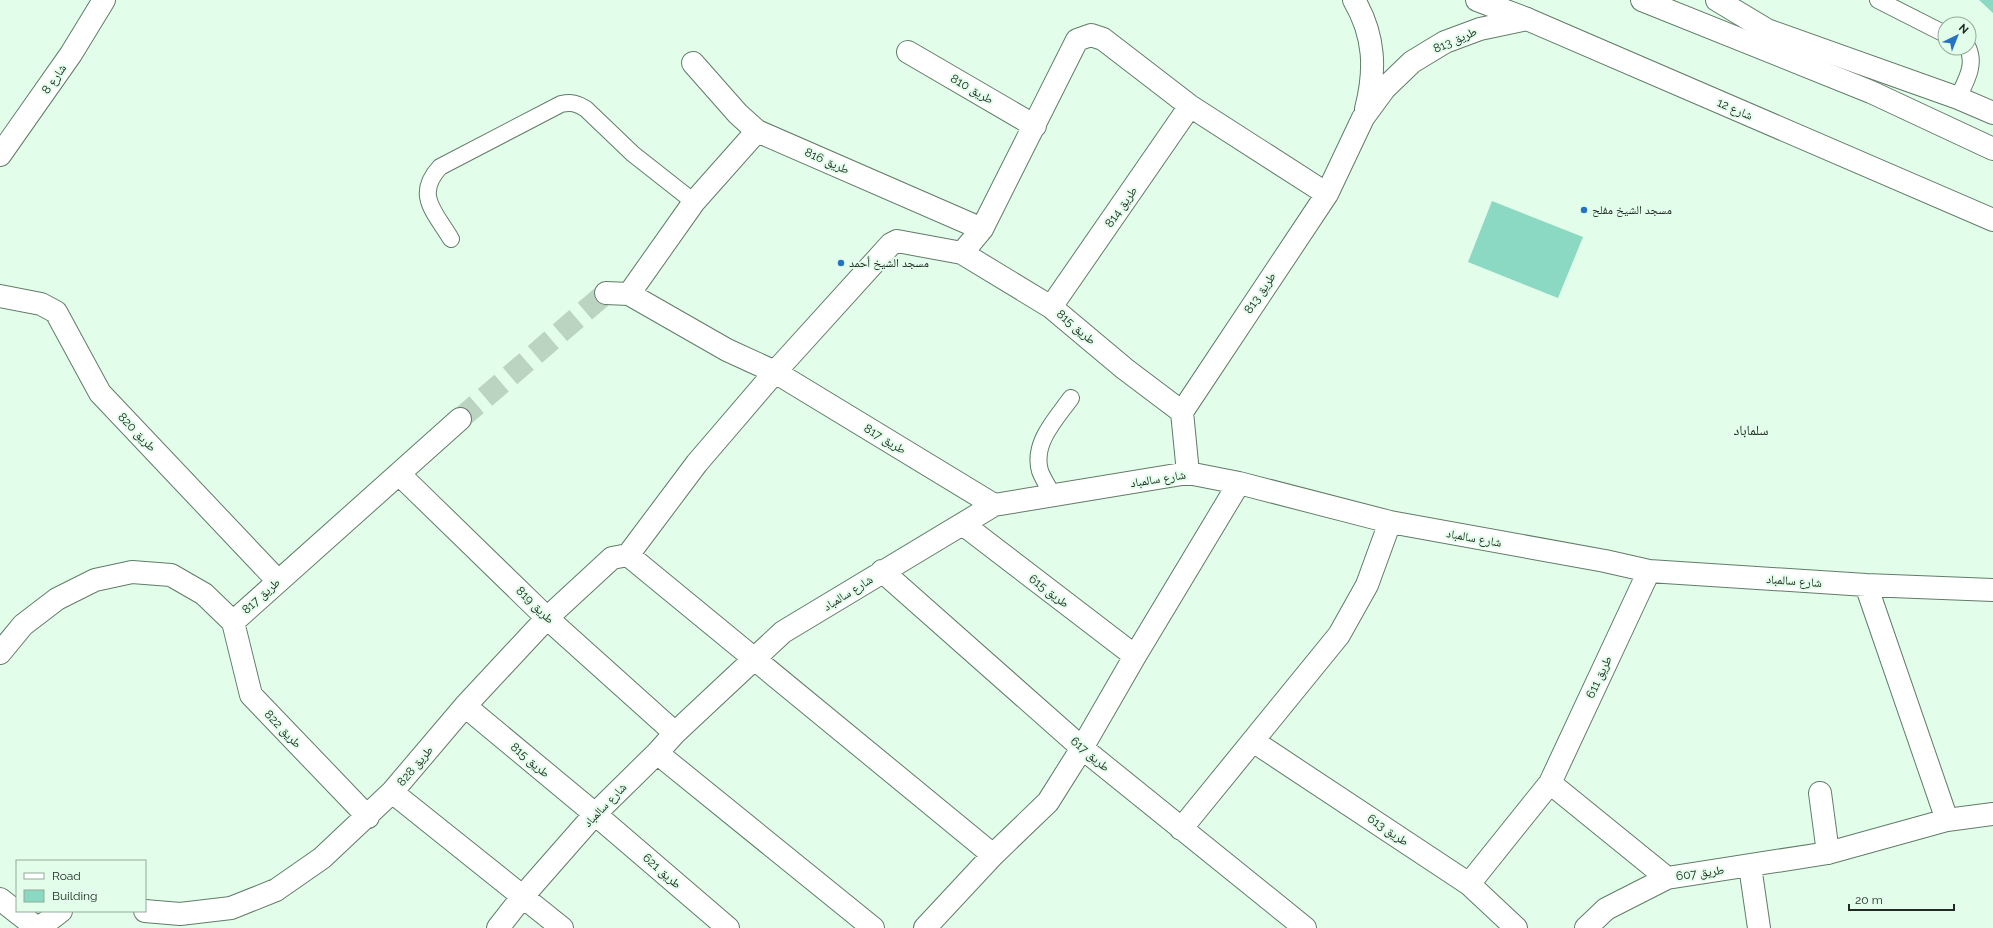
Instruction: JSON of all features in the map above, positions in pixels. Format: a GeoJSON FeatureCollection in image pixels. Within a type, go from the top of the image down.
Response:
{"type":"FeatureCollection","features":[{"type":"Feature","properties":{"kind":"street","name":"شارع 8"},"geometry":{"type":"LineString","coordinates":[[0,155],[71,54],[104,0]]}},
{"type":"Feature","properties":{"kind":"street","name":"طريق 813"},"geometry":{"type":"LineString","coordinates":[[1182,412],[1327,194],[1363,118],[1372,84],[1372,50],[1363,16],[1354,0]]}},
{"type":"Feature","properties":{"kind":"street","name":"شارع 12"},"geometry":{"type":"LineString","coordinates":[[1477,0],[1527,19],[1993,220]]}},
{"type":"Feature","properties":{"kind":"street"},"geometry":{"type":"LineString","coordinates":[[1642,0],[1871,92],[1993,149]]}},
{"type":"Feature","properties":{"kind":"street"},"geometry":{"type":"LineString","coordinates":[[1728,4],[1767,30],[1958,98],[1993,113]]}},
{"type":"Feature","properties":{"kind":"street","name":"طريق 813"},"geometry":{"type":"LineString","coordinates":[[1363,118],[1385,88],[1412,62],[1445,42],[1480,29],[1527,19]]}},
{"type":"Feature","properties":{"kind":"street"},"geometry":{"type":"LineString","coordinates":[[993,855],[628,555],[696,463],[775,372],[891,244],[897,241],[962,253],[982,230],[1077,40],[1091,35],[1103,39],[1190,106],[1327,194]]}},
{"type":"Feature","properties":{"kind":"street","name":"طريق 810"},"geometry":{"type":"LineString","coordinates":[[908,52],[1035,126]]}},
{"type":"Feature","properties":{"kind":"street","name":"طريق 816"},"geometry":{"type":"LineString","coordinates":[[693,63],[738,114],[757,131],[982,230]]}},
{"type":"Feature","properties":{"kind":"street","name":"طريق 814"},"geometry":{"type":"LineString","coordinates":[[1051,307],[1190,106]]}},
{"type":"Feature","properties":{"kind":"street"},"geometry":{"type":"LineString","coordinates":[[606,293],[629,294],[694,202],[757,131]]}},
{"type":"Feature","properties":{"kind":"street","name":"طريق 815"},"geometry":{"type":"LineString","coordinates":[[962,253],[1051,307],[1125,369],[1182,412]]}},
{"type":"Feature","properties":{"kind":"street","name":"طريق 817"},"geometry":{"type":"LineString","coordinates":[[629,294],[727,350],[775,372],[994,506]]}},
{"type":"Feature","properties":{"kind":"street","name":"طريق 820"},"geometry":{"type":"LineString","coordinates":[[0,296],[41,304],[56,312],[100,393],[278,581]]}},
{"type":"Feature","properties":{"kind":"street"},"geometry":{"type":"LineString","coordinates":[[1182,412],[1188,473]]}},
{"type":"Feature","properties":{"kind":"street","name":"طريق 817"},"geometry":{"type":"LineString","coordinates":[[0,653],[23,625],[56,599],[95,580],[132,572],[171,575],[204,594],[233,622],[460,419]]}},
{"type":"Feature","properties":{"kind":"street","name":"شارع سالمباد"},"geometry":{"type":"LineString","coordinates":[[498,928],[523,896],[595,814],[657,754],[675,733],[783,632],[994,506],[1188,473],[1239,483],[1390,522],[1605,561],[1649,571],[1866,585],[1993,590]]}},
{"type":"Feature","properties":{"kind":"street","name":"طريق 819"},"geometry":{"type":"LineString","coordinates":[[399,474],[547,618],[675,733]]}},
{"type":"Feature","properties":{"kind":"street"},"geometry":{"type":"LineString","coordinates":[[925,928],[993,855],[1048,802],[1082,748],[1135,656],[1239,483]]}},
{"type":"Feature","properties":{"kind":"street"},"geometry":{"type":"LineString","coordinates":[[1181,829],[1339,635],[1366,585],[1390,522]]}},
{"type":"Feature","properties":{"kind":"street","name":"طريق 615"},"geometry":{"type":"LineString","coordinates":[[964,525],[1135,656]]}},
{"type":"Feature","properties":{"kind":"street","name":"طريق 828"},"geometry":{"type":"LineString","coordinates":[[146,911],[176,921],[231,908],[276,890],[322,858],[368,817],[392,792],[465,706],[547,618],[612,558],[628,555]]}},
{"type":"Feature","properties":{"kind":"street","name":"طريق 611"},"geometry":{"type":"LineString","coordinates":[[1469,884],[1550,783],[1649,571]]}},
{"type":"Feature","properties":{"kind":"street","name":"طريق 617"},"geometry":{"type":"LineString","coordinates":[[882,572],[1082,748],[1305,928]]}},
{"type":"Feature","properties":{"kind":"street"},"geometry":{"type":"LineString","coordinates":[[1866,585],[1948,820]]}},
{"type":"Feature","properties":{"kind":"street","name":"طريق 822"},"geometry":{"type":"LineString","coordinates":[[233,622],[251,695],[368,817]]}},
{"type":"Feature","properties":{"kind":"street","name":"طريق 815"},"geometry":{"type":"LineString","coordinates":[[465,706],[595,814]]}},
{"type":"Feature","properties":{"kind":"street","name":"طريق 613"},"geometry":{"type":"LineString","coordinates":[[1253,741],[1469,884],[1516,928]]}},
{"type":"Feature","properties":{"kind":"street"},"geometry":{"type":"LineString","coordinates":[[657,754],[874,928]]}},
{"type":"Feature","properties":{"kind":"street"},"geometry":{"type":"LineString","coordinates":[[1550,783],[1667,878]]}},
{"type":"Feature","properties":{"kind":"street"},"geometry":{"type":"LineString","coordinates":[[392,792],[562,928]]}},
{"type":"Feature","properties":{"kind":"street"},"geometry":{"type":"LineString","coordinates":[[1820,793],[1828,853]]}},
{"type":"Feature","properties":{"kind":"street","name":"طريق 621"},"geometry":{"type":"LineString","coordinates":[[595,814],[728,928]]}},
{"type":"Feature","properties":{"kind":"street","name":"طريق 607"},"geometry":{"type":"LineString","coordinates":[[1586,928],[1606,909],[1667,878],[1828,853],[1948,820],[1993,814]]}},
{"type":"Feature","properties":{"kind":"street"},"geometry":{"type":"LineString","coordinates":[[1750,866],[1759,928]]}},
{"type":"Feature","properties":{"kind":"street"},"geometry":{"type":"LineString","coordinates":[[0,899],[16,911]]}},
{"type":"Feature","properties":{"kind":"street"},"geometry":{"type":"LineString","coordinates":[[17,912],[38,928],[60,912]]}},
{"type":"Feature","properties":{"kind":"lane"},"geometry":{"type":"LineString","coordinates":[[1878,0],[1937,30]]}},
{"type":"Feature","properties":{"kind":"lane"},"geometry":{"type":"LineString","coordinates":[[1958,98],[1972,64],[1971,56]]}},
{"type":"Feature","properties":{"kind":"lane"},"geometry":{"type":"LineString","coordinates":[[451,239],[428,200],[427,188],[431,176],[440,167],[561,104],[578,104],[633,154],[694,202]]}},
{"type":"Feature","properties":{"kind":"lane"},"geometry":{"type":"LineString","coordinates":[[1053,496],[1041,471],[1038,458],[1040,444],[1071,398]]}},
{"type":"Feature","properties":{"kind":"building"},"geometry":{"type":"Polygon","coordinates":[[[1979,0],[1993,0],[1993,13],[1979,0]]]}},
{"type":"Feature","properties":{"kind":"building"},"geometry":{"type":"Polygon","coordinates":[[[1492,201],[1583,237],[1558,298],[1468,262],[1492,201]]]}},
{"type":"Feature","properties":{"kind":"tunnel"},"geometry":{"type":"LineString","coordinates":[[460,419],[606,293]]}},
{"type":"Feature","properties":{"kind":"place","name":"مسجد الشيخ مفلح"},"geometry":{"type":"Point","coordinates":[1584,210]}},
{"type":"Feature","properties":{"kind":"place","name":"مسجد الشيخ أحمد"},"geometry":{"type":"Point","coordinates":[841,263]}},
{"type":"Feature","properties":{"kind":"district","name":"سلماباد"},"geometry":{"type":"Point","coordinates":[1751,430]}}]}
